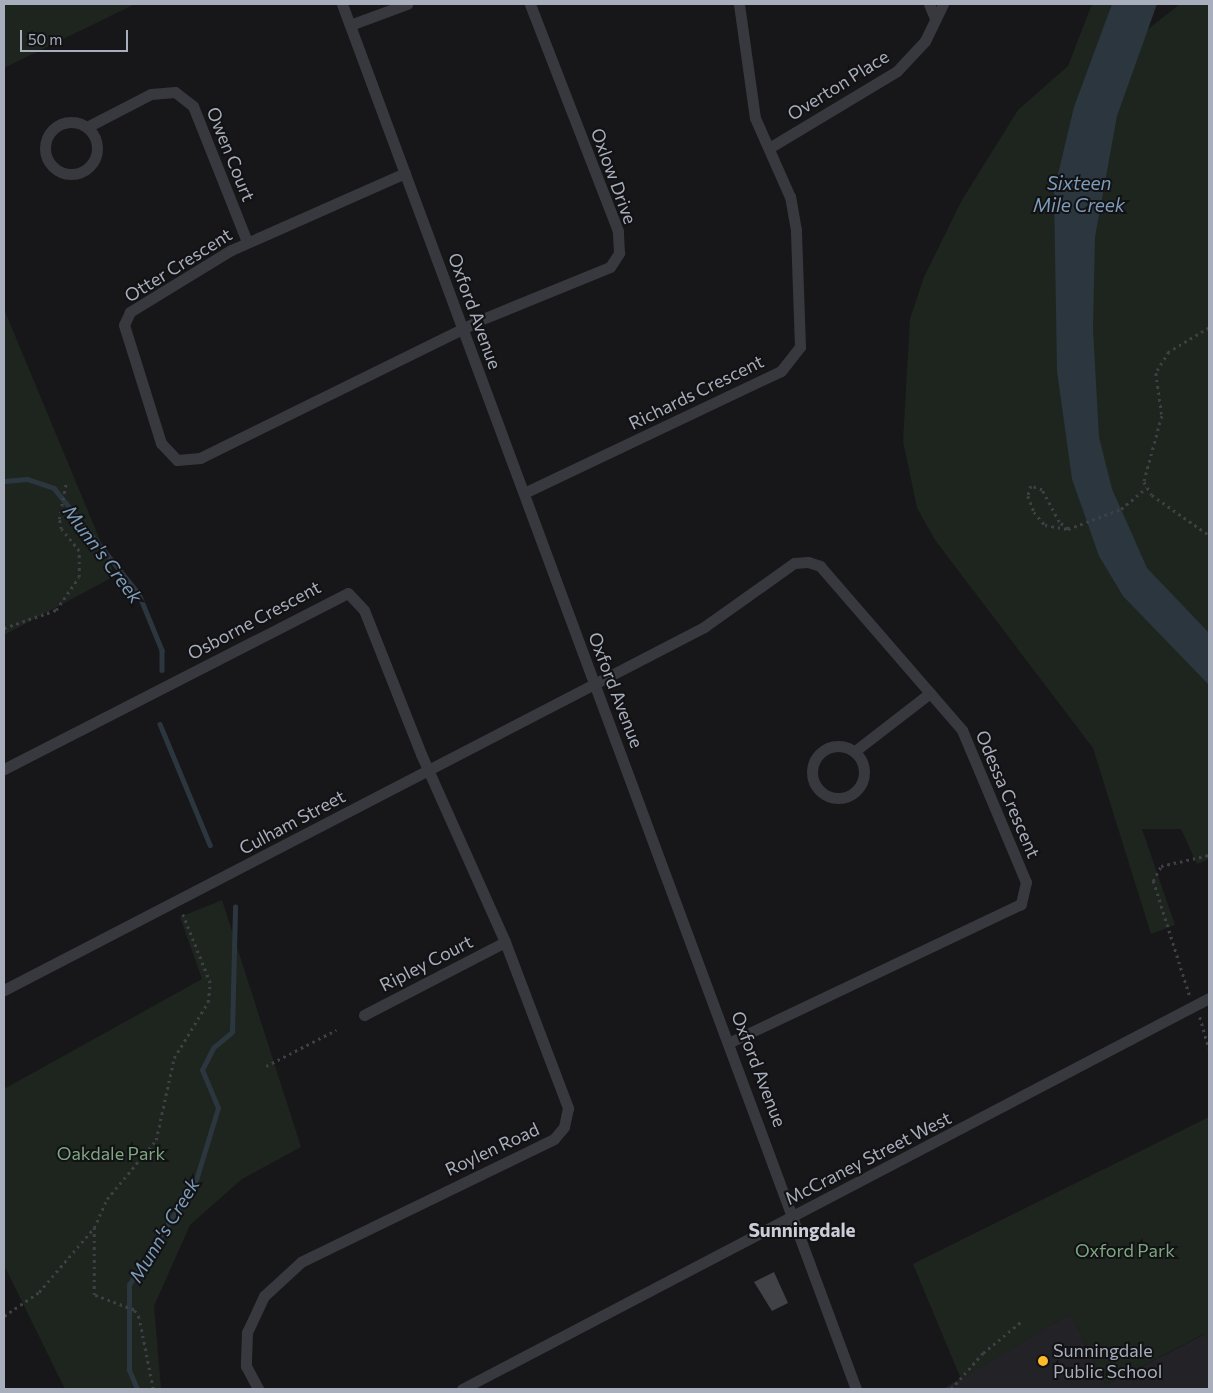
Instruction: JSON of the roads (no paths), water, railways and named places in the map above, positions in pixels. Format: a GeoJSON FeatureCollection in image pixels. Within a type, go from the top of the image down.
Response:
{"type":"FeatureCollection","features":[{"type":"Feature","properties":{"kind":"street","name":"Oxford Avenue"},"geometry":{"type":"LineString","coordinates":[[342,4],[795,1216],[856,1389]]}},
{"type":"Feature","properties":{"kind":"street"},"geometry":{"type":"LineString","coordinates":[[350,25],[407,4]]}},
{"type":"Feature","properties":{"kind":"street","name":"Oxlow Drive"},"geometry":{"type":"LineString","coordinates":[[463,329],[596,275],[610,267],[618,253],[618,231],[530,4]]}},
{"type":"Feature","properties":{"kind":"street","name":"Richards Crescent"},"geometry":{"type":"LineString","coordinates":[[524,494],[781,371],[800,347],[796,230],[790,197],[755,118],[747,79],[739,4]]}},
{"type":"Feature","properties":{"kind":"street"},"geometry":{"type":"LineString","coordinates":[[928,4],[935,18]]}},
{"type":"Feature","properties":{"kind":"street","name":"Overton Place"},"geometry":{"type":"LineString","coordinates":[[769,148],[897,71],[925,40],[942,4]]}},
{"type":"Feature","properties":{"kind":"street","name":"Owen Court"},"geometry":{"type":"LineString","coordinates":[[87,127],[151,94],[175,92],[193,106],[247,242]]}},
{"type":"Feature","properties":{"kind":"street"},"geometry":{"type":"LineString","coordinates":[[70,122],[87,127],[96,141],[92,163],[68,173],[53,166],[46,152],[50,133],[70,122]]}},
{"type":"Feature","properties":{"kind":"street","name":"Otter Crescent"},"geometry":{"type":"LineString","coordinates":[[405,173],[247,242],[130,312],[124,325],[161,442],[177,460],[200,458],[463,329]]}},
{"type":"Feature","properties":{"kind":"street","name":"Odessa Crescent"},"geometry":{"type":"LineString","coordinates":[[594,681],[704,627],[794,563],[808,562],[820,566],[962,730],[1026,882],[1021,904],[730,1042]]}},
{"type":"Feature","properties":{"kind":"street","name":"Osborne Crescent"},"geometry":{"type":"LineString","coordinates":[[4,769],[348,593],[364,610],[428,770]]}},
{"type":"Feature","properties":{"kind":"street","name":"Culham Street"},"geometry":{"type":"LineString","coordinates":[[4,990],[428,770],[594,681]]}},
{"type":"Feature","properties":{"kind":"street"},"geometry":{"type":"LineString","coordinates":[[855,752],[930,693]]}},
{"type":"Feature","properties":{"kind":"street"},"geometry":{"type":"LineString","coordinates":[[837,745],[855,752],[865,762],[862,784],[850,798],[822,794],[809,778],[817,754],[837,745]]}},
{"type":"Feature","properties":{"kind":"street","name":"Roylen Road"},"geometry":{"type":"LineString","coordinates":[[258,1389],[246,1366],[247,1332],[264,1296],[301,1262],[554,1139],[564,1127],[568,1108],[505,942],[428,770]]}},
{"type":"Feature","properties":{"kind":"street","name":"Ripley Court"},"geometry":{"type":"LineString","coordinates":[[364,1015],[505,942]]}},
{"type":"Feature","properties":{"kind":"street","name":"McCraney Street West"},"geometry":{"type":"LineString","coordinates":[[462,1389],[1193,1009],[1209,998]]}},
{"type":"Feature","properties":{"kind":"water","name":"Sixteen Mile Creek"},"geometry":{"type":"Polygon","coordinates":[[[1112,4],[1157,4],[1117,116],[1095,237],[1093,329],[1099,437],[1112,489],[1147,568],[1209,633],[1209,685],[1123,596],[1099,556],[1072,479],[1057,371],[1054,191],[1074,107],[1112,4]]]}},
{"type":"Feature","properties":{"kind":"waterway","name":"Munn's Creek"},"geometry":{"type":"LineString","coordinates":[[4,481],[27,479],[54,488],[139,594],[162,650],[162,670]]}},
{"type":"Feature","properties":{"kind":"waterway","name":"Munn's Creek"},"geometry":{"type":"LineString","coordinates":[[160,724],[210,845]]}},
{"type":"Feature","properties":{"kind":"waterway","name":"Munn's Creek"},"geometry":{"type":"LineString","coordinates":[[137,1389],[129,1370],[129,1285],[196,1180],[218,1108],[202,1070],[213,1048],[232,1032],[235,907]]}},
{"type":"Feature","properties":{"kind":"place","name":"Sunningdale Public School"},"geometry":{"type":"Point","coordinates":[1043,1361]}},
{"type":"Feature","properties":{"kind":"district","name":"Sunningdale"},"geometry":{"type":"Point","coordinates":[802,1230]}},
{"type":"Feature","properties":{"kind":"park label","name":"Oakdale Park"},"geometry":{"type":"Point","coordinates":[111,1153]}},
{"type":"Feature","properties":{"kind":"park label","name":"Oxford Park"},"geometry":{"type":"Point","coordinates":[1125,1250]}}]}
